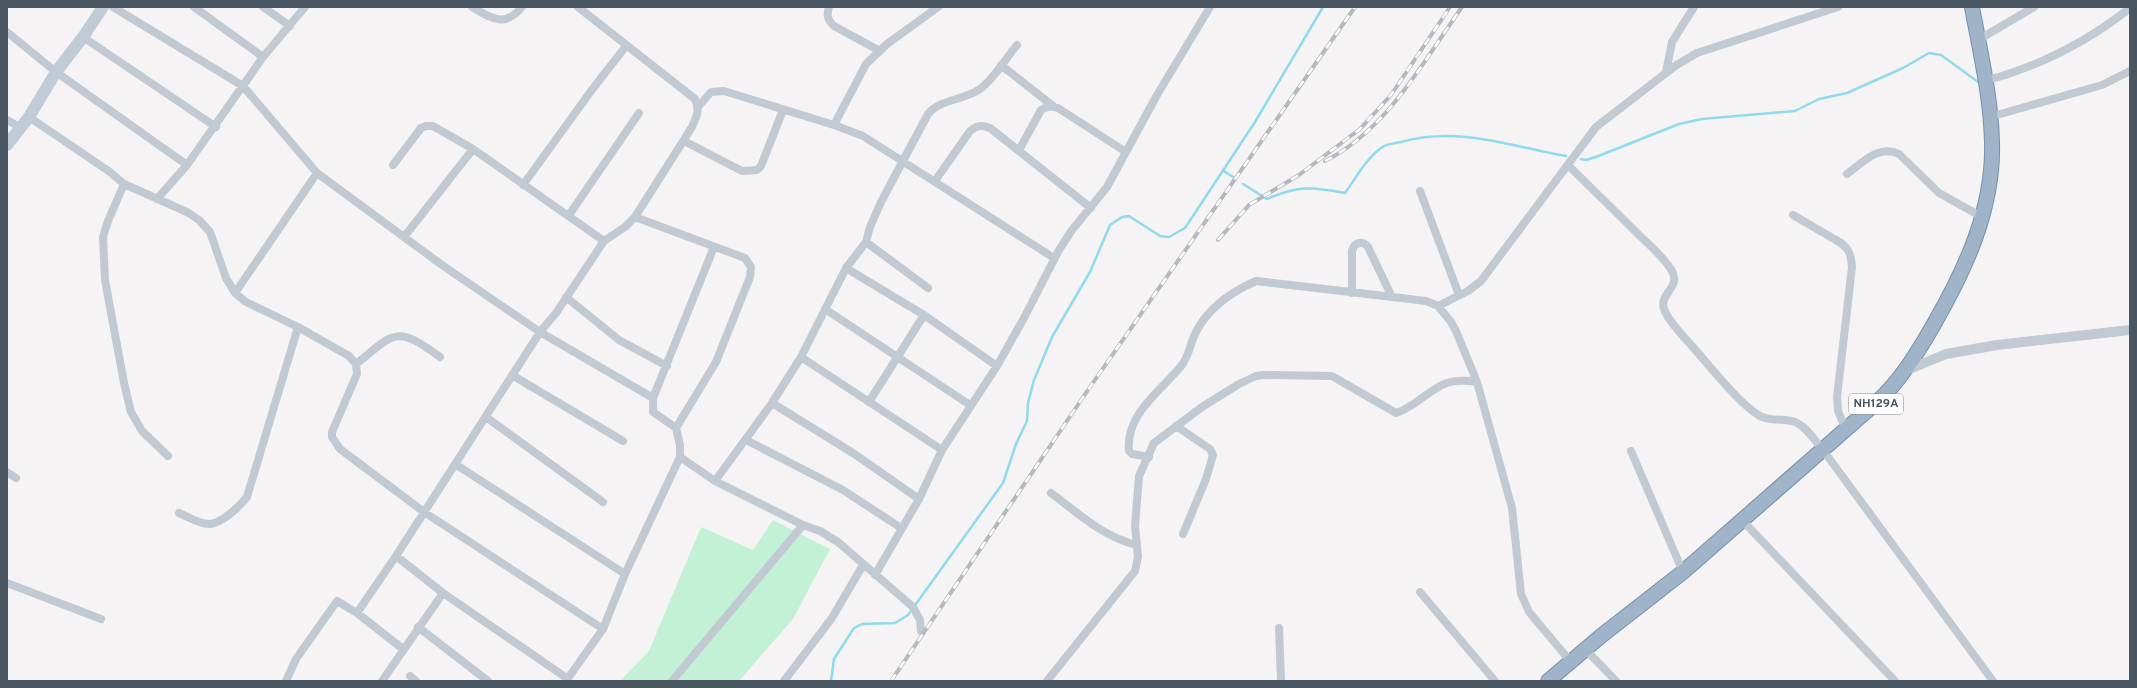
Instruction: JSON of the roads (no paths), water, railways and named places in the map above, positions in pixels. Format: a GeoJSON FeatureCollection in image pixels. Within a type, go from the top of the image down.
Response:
{"type":"FeatureCollection","features":[{"type":"Feature","properties":{"kind":"highway","name":"NH129A"},"geometry":{"type":"LineString","coordinates":[[1548,681],[1601,636],[1683,572],[1892,389],[1904,372],[1944,306],[1971,250],[1982,217],[1990,184],[1992,142],[1990,117],[1972,7]]}},
{"type":"Feature","properties":{"kind":"main road"},"geometry":{"type":"LineString","coordinates":[[7,145],[28,117],[56,72],[83,37],[103,7]]}},
{"type":"Feature","properties":{"kind":"street"},"geometry":{"type":"LineString","coordinates":[[113,7],[243,86],[317,173],[404,237],[540,332],[653,398]]}},
{"type":"Feature","properties":{"kind":"street"},"geometry":{"type":"LineString","coordinates":[[194,7],[263,57]]}},
{"type":"Feature","properties":{"kind":"street"},"geometry":{"type":"LineString","coordinates":[[263,7],[290,26]]}},
{"type":"Feature","properties":{"kind":"street"},"geometry":{"type":"LineString","coordinates":[[156,199],[187,166],[216,127],[263,57],[305,7]]}},
{"type":"Feature","properties":{"kind":"street"},"geometry":{"type":"LineString","coordinates":[[472,7],[490,18],[507,20],[513,17],[522,7]]}},
{"type":"Feature","properties":{"kind":"street"},"geometry":{"type":"LineString","coordinates":[[578,7],[695,99],[698,107]]}},
{"type":"Feature","properties":{"kind":"street"},"geometry":{"type":"LineString","coordinates":[[829,7],[827,14],[829,20],[834,26],[880,51]]}},
{"type":"Feature","properties":{"kind":"street"},"geometry":{"type":"LineString","coordinates":[[834,125],[866,64],[880,51],[938,7]]}},
{"type":"Feature","properties":{"kind":"street"},"geometry":{"type":"LineString","coordinates":[[875,574],[919,499],[942,450],[970,405],[997,366],[1024,318],[1054,258],[1072,230],[1107,187],[1157,95],[1210,7]]}},
{"type":"Feature","properties":{"kind":"street"},"geometry":{"type":"LineString","coordinates":[[1666,72],[1672,42],[1694,7]]}},
{"type":"Feature","properties":{"kind":"street"},"geometry":{"type":"LineString","coordinates":[[1438,306],[1476,286],[1486,276],[1596,127],[1666,72],[1685,58],[1697,53],[1838,7]]}},
{"type":"Feature","properties":{"kind":"street"},"geometry":{"type":"LineString","coordinates":[[1978,40],[2034,7]]}},
{"type":"Feature","properties":{"kind":"street"},"geometry":{"type":"LineString","coordinates":[[1985,81],[2038,64],[2094,34],[2124,10]]}},
{"type":"Feature","properties":{"kind":"street"},"geometry":{"type":"LineString","coordinates":[[7,32],[56,72],[187,166]]}},
{"type":"Feature","properties":{"kind":"street"},"geometry":{"type":"LineString","coordinates":[[83,37],[216,127]]}},
{"type":"Feature","properties":{"kind":"street"},"geometry":{"type":"LineString","coordinates":[[523,185],[591,91],[626,46]]}},
{"type":"Feature","properties":{"kind":"street"},"geometry":{"type":"LineString","coordinates":[[715,481],[772,403],[801,357],[846,268],[866,242],[874,216],[923,122],[932,109],[964,97],[981,88],[1016,46]]}},
{"type":"Feature","properties":{"kind":"street"},"geometry":{"type":"LineString","coordinates":[[1001,65],[1053,106],[1126,152]]}},
{"type":"Feature","properties":{"kind":"street"},"geometry":{"type":"LineString","coordinates":[[1990,117],[2102,85],[2130,70]]}},
{"type":"Feature","properties":{"kind":"street"},"geometry":{"type":"LineString","coordinates":[[357,613],[396,556],[540,332],[604,241],[625,227],[635,217],[684,141],[692,127],[698,107],[708,95],[716,90],[834,125],[867,138],[1054,258]]}},
{"type":"Feature","properties":{"kind":"street"},"geometry":{"type":"LineString","coordinates":[[1019,150],[1041,110],[1046,106],[1053,106]]}},
{"type":"Feature","properties":{"kind":"street"},"geometry":{"type":"LineString","coordinates":[[684,141],[742,170],[757,170],[761,166],[783,110]]}},
{"type":"Feature","properties":{"kind":"street"},"geometry":{"type":"LineString","coordinates":[[569,216],[639,112]]}},
{"type":"Feature","properties":{"kind":"street"},"geometry":{"type":"LineString","coordinates":[[28,117],[110,172],[124,184],[187,212],[199,220],[210,232],[226,278],[235,293],[246,302],[298,327],[349,356],[356,364],[356,374],[335,423],[332,437],[340,449],[424,512],[603,629]]}},
{"type":"Feature","properties":{"kind":"street"},"geometry":{"type":"LineString","coordinates":[[7,120],[20,127]]}},
{"type":"Feature","properties":{"kind":"street"},"geometry":{"type":"LineString","coordinates":[[936,181],[975,127],[982,125],[990,128],[1019,150],[1091,208]]}},
{"type":"Feature","properties":{"kind":"street"},"geometry":{"type":"LineString","coordinates":[[393,165],[421,128],[433,126],[472,150],[604,241]]}},
{"type":"Feature","properties":{"kind":"street"},"geometry":{"type":"LineString","coordinates":[[404,237],[472,150]]}},
{"type":"Feature","properties":{"kind":"street"},"geometry":{"type":"LineString","coordinates":[[1847,174],[1878,152],[1892,151],[1899,154],[1939,192],[1982,217]]}},
{"type":"Feature","properties":{"kind":"street"},"geometry":{"type":"LineString","coordinates":[[1568,165],[1650,246],[1672,271],[1674,276],[1673,286],[1664,299],[1663,305],[1666,313],[1692,346],[1730,388],[1759,415],[1767,419],[1794,421],[1823,450],[1993,681]]}},
{"type":"Feature","properties":{"kind":"street"},"geometry":{"type":"LineString","coordinates":[[235,293],[317,173]]}},
{"type":"Feature","properties":{"kind":"street"},"geometry":{"type":"LineString","coordinates":[[124,184],[108,221],[103,237],[105,280],[124,383],[131,412],[142,431],[168,456]]}},
{"type":"Feature","properties":{"kind":"street"},"geometry":{"type":"LineString","coordinates":[[1420,191],[1459,295]]}},
{"type":"Feature","properties":{"kind":"street"},"geometry":{"type":"LineString","coordinates":[[1793,215],[1841,243],[1848,249],[1851,256],[1852,267],[1837,397],[1838,411],[1846,430]]}},
{"type":"Feature","properties":{"kind":"street"},"geometry":{"type":"LineString","coordinates":[[635,217],[745,258],[751,267],[750,277],[716,362],[676,428]]}},
{"type":"Feature","properties":{"kind":"street"},"geometry":{"type":"LineString","coordinates":[[866,242],[928,288]]}},
{"type":"Feature","properties":{"kind":"street"},"geometry":{"type":"LineString","coordinates":[[1352,293],[1352,251],[1354,246],[1360,242],[1365,243],[1368,247],[1392,297]]}},
{"type":"Feature","properties":{"kind":"street"},"geometry":{"type":"LineString","coordinates":[[396,556],[443,593],[567,680],[603,629],[625,574],[680,457],[680,445],[676,428],[653,412],[653,398],[668,366],[714,247]]}},
{"type":"Feature","properties":{"kind":"street"},"geometry":{"type":"LineString","coordinates":[[846,268],[924,315],[997,366]]}},
{"type":"Feature","properties":{"kind":"street"},"geometry":{"type":"LineString","coordinates":[[1149,457],[1129,451],[1129,445],[1141,411],[1151,396],[1182,364],[1199,327],[1213,309],[1241,288],[1256,281],[1426,301],[1438,306],[1451,322],[1477,382],[1512,508],[1521,594],[1529,612],[1571,662]]}},
{"type":"Feature","properties":{"kind":"street"},"geometry":{"type":"LineString","coordinates":[[566,297],[619,340],[668,366]]}},
{"type":"Feature","properties":{"kind":"street"},"geometry":{"type":"LineString","coordinates":[[825,309],[970,405]]}},
{"type":"Feature","properties":{"kind":"street"},"geometry":{"type":"LineString","coordinates":[[869,402],[924,315]]}},
{"type":"Feature","properties":{"kind":"street"},"geometry":{"type":"LineString","coordinates":[[179,513],[202,523],[210,524],[218,521],[247,497],[298,327]]}},
{"type":"Feature","properties":{"kind":"street"},"geometry":{"type":"LineString","coordinates":[[1904,372],[1946,354],[1997,345],[2130,330]]}},
{"type":"Feature","properties":{"kind":"street"},"geometry":{"type":"LineString","coordinates":[[356,364],[387,339],[394,336],[405,336],[414,339],[440,356]]}},
{"type":"Feature","properties":{"kind":"street"},"geometry":{"type":"LineString","coordinates":[[801,357],[942,450]]}},
{"type":"Feature","properties":{"kind":"street"},"geometry":{"type":"LineString","coordinates":[[512,374],[623,441]]}},
{"type":"Feature","properties":{"kind":"street"},"geometry":{"type":"LineString","coordinates":[[1047,681],[1135,571],[1138,557],[1135,526],[1139,476],[1149,457],[1154,443],[1202,407],[1256,376],[1332,376],[1396,413],[1406,409],[1447,381],[1463,379],[1477,382]]}},
{"type":"Feature","properties":{"kind":"street"},"geometry":{"type":"LineString","coordinates":[[772,403],[853,453],[919,499]]}},
{"type":"Feature","properties":{"kind":"street"},"geometry":{"type":"LineString","coordinates":[[486,416],[603,502]]}},
{"type":"Feature","properties":{"kind":"street"},"geometry":{"type":"LineString","coordinates":[[1176,426],[1210,450],[1213,455],[1204,486],[1183,534]]}},
{"type":"Feature","properties":{"kind":"street"},"geometry":{"type":"LineString","coordinates":[[746,440],[843,490],[901,528]]}},
{"type":"Feature","properties":{"kind":"street"},"geometry":{"type":"LineString","coordinates":[[1631,451],[1683,572]]}},
{"type":"Feature","properties":{"kind":"street"},"geometry":{"type":"LineString","coordinates":[[680,457],[715,481],[803,525],[820,531],[838,542],[913,607],[920,620],[921,631]]}},
{"type":"Feature","properties":{"kind":"street"},"geometry":{"type":"LineString","coordinates":[[455,464],[625,574]]}},
{"type":"Feature","properties":{"kind":"street"},"geometry":{"type":"LineString","coordinates":[[7,472],[16,478]]}},
{"type":"Feature","properties":{"kind":"street"},"geometry":{"type":"LineString","coordinates":[[1051,492],[1108,535],[1122,542],[1137,545]]}},
{"type":"Feature","properties":{"kind":"street"},"geometry":{"type":"LineString","coordinates":[[1742,520],[1895,681]]}},
{"type":"Feature","properties":{"kind":"street"},"geometry":{"type":"LineString","coordinates":[[672,681],[803,525]]}},
{"type":"Feature","properties":{"kind":"street"},"geometry":{"type":"LineString","coordinates":[[784,681],[832,618],[863,565]]}},
{"type":"Feature","properties":{"kind":"street"},"geometry":{"type":"LineString","coordinates":[[7,583],[101,619]]}},
{"type":"Feature","properties":{"kind":"street"},"geometry":{"type":"LineString","coordinates":[[1420,592],[1496,681]]}},
{"type":"Feature","properties":{"kind":"street"},"geometry":{"type":"LineString","coordinates":[[382,681],[443,593]]}},
{"type":"Feature","properties":{"kind":"street"},"geometry":{"type":"LineString","coordinates":[[286,681],[296,659],[336,601],[357,613],[404,649]]}},
{"type":"Feature","properties":{"kind":"street"},"geometry":{"type":"LineString","coordinates":[[418,627],[488,681]]}},
{"type":"Feature","properties":{"kind":"street"},"geometry":{"type":"LineString","coordinates":[[1279,628],[1281,681]]}},
{"type":"Feature","properties":{"kind":"street"},"geometry":{"type":"LineString","coordinates":[[1586,650],[1616,681]]}},
{"type":"Feature","properties":{"kind":"waterway"},"geometry":{"type":"LineString","coordinates":[[831,681],[834,659],[854,628],[862,624],[895,623],[908,615],[1003,483],[1016,444],[1027,421],[1028,403],[1034,380],[1052,337],[1090,272],[1110,225],[1122,217],[1129,216],[1160,236],[1169,237],[1185,228],[1255,122],[1323,7]]}},
{"type":"Feature","properties":{"kind":"waterway"},"geometry":{"type":"LineString","coordinates":[[1581,159],[1586,160],[1596,157],[1679,124],[1702,119],[1795,111],[1819,99],[1847,93],[1903,68],[1929,53],[1941,55],[1981,84]]}},
{"type":"Feature","properties":{"kind":"waterway"},"geometry":{"type":"LineString","coordinates":[[1243,184],[1267,199],[1288,191],[1306,188],[1324,189],[1345,193],[1366,163],[1383,147],[1390,144],[1422,138],[1443,136],[1484,139],[1566,156]]}},
{"type":"Feature","properties":{"kind":"waterway"},"geometry":{"type":"LineString","coordinates":[[1224,171],[1233,177]]}},
{"type":"Feature","properties":{"kind":"railway"},"geometry":{"type":"LineString","coordinates":[[891,681],[1090,387],[1355,7]]}},
{"type":"Feature","properties":{"kind":"railway"},"geometry":{"type":"LineString","coordinates":[[1218,240],[1249,205],[1299,175],[1360,129],[1391,95],[1450,7]]}},
{"type":"Feature","properties":{"kind":"railway"},"geometry":{"type":"LineString","coordinates":[[1325,161],[1347,148],[1367,132],[1385,113],[1418,72],[1462,7]]}}]}
